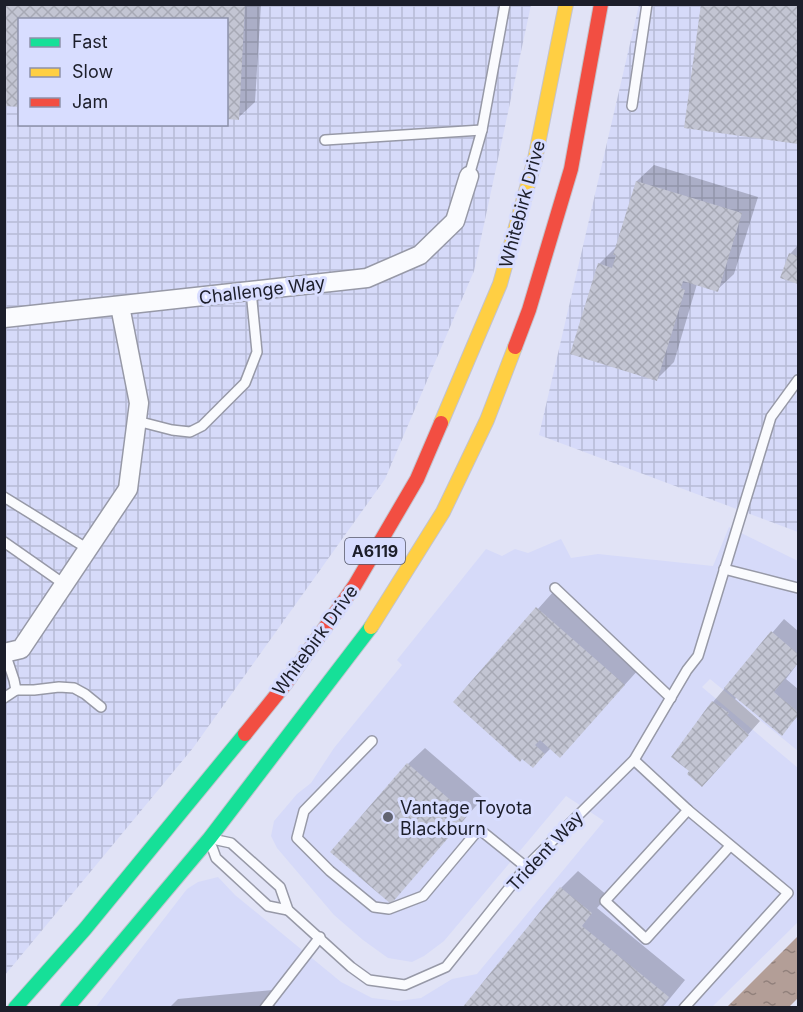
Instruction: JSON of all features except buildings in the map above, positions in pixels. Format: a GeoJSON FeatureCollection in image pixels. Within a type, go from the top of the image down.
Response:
{"type":"FeatureCollection","features":[{"type":"Feature","properties":{"kind":"highway","name":"Whitebirk Drive"},"geometry":{"type":"LineString","coordinates":[[15,1008],[182,816],[293,673],[355,585],[417,479],[500,284],[535,159],[566,4]]}},
{"type":"Feature","properties":{"kind":"highway","name":"Whitebirk Drive"},"geometry":{"type":"LineString","coordinates":[[67,1008],[374,622],[443,512],[487,420],[530,310],[571,169],[601,4]]}},
{"type":"Feature","properties":{"kind":"street","name":"Challenge Way"},"geometry":{"type":"LineString","coordinates":[[4,318],[367,278],[420,255],[455,221],[469,176]]}},
{"type":"Feature","properties":{"kind":"street"},"geometry":{"type":"LineString","coordinates":[[5,653],[21,649],[128,489],[139,403],[120,306]]}},
{"type":"Feature","properties":{"kind":"lane"},"geometry":{"type":"LineString","coordinates":[[469,176],[482,130],[505,4]]}},
{"type":"Feature","properties":{"kind":"lane"},"geometry":{"type":"LineString","coordinates":[[632,106],[647,4]]}},
{"type":"Feature","properties":{"kind":"lane"},"geometry":{"type":"LineString","coordinates":[[325,140],[482,130]]}},
{"type":"Feature","properties":{"kind":"lane"},"geometry":{"type":"LineString","coordinates":[[137,421],[190,432],[202,426],[245,383],[256,352],[250,291]]}},
{"type":"Feature","properties":{"kind":"lane","name":"Trident Way"},"geometry":{"type":"LineString","coordinates":[[205,836],[216,858],[268,906],[288,910],[351,967],[369,980],[405,985],[446,967],[526,867],[634,760],[687,670],[698,656],[771,417],[798,380]]}},
{"type":"Feature","properties":{"kind":"lane"},"geometry":{"type":"LineString","coordinates":[[4,497],[88,549]]}},
{"type":"Feature","properties":{"kind":"lane"},"geometry":{"type":"LineString","coordinates":[[4,542],[64,584]]}},
{"type":"Feature","properties":{"kind":"lane"},"geometry":{"type":"LineString","coordinates":[[724,569],[798,588]]}},
{"type":"Feature","properties":{"kind":"lane"},"geometry":{"type":"LineString","coordinates":[[555,588],[671,698]]}},
{"type":"Feature","properties":{"kind":"lane"},"geometry":{"type":"LineString","coordinates":[[5,653],[16,690]]}},
{"type":"Feature","properties":{"kind":"lane"},"geometry":{"type":"LineString","coordinates":[[4,698],[16,690],[74,688],[101,707]]}},
{"type":"Feature","properties":{"kind":"lane"},"geometry":{"type":"LineString","coordinates":[[372,741],[304,812],[297,838],[330,871],[365,900],[374,907],[389,909],[423,896],[479,829],[526,867]]}},
{"type":"Feature","properties":{"kind":"lane"},"geometry":{"type":"LineString","coordinates":[[634,760],[688,810],[788,893],[684,1008]]}},
{"type":"Feature","properties":{"kind":"lane"},"geometry":{"type":"LineString","coordinates":[[688,810],[605,901],[646,939],[730,846]]}},
{"type":"Feature","properties":{"kind":"lane","name":"Trident Way"},"geometry":{"type":"LineString","coordinates":[[205,836],[231,843],[239,850],[280,887],[288,910]]}},
{"type":"Feature","properties":{"kind":"lane"},"geometry":{"type":"LineString","coordinates":[[265,1008],[320,937]]}},
{"type":"Feature","properties":{"kind":"shaded area"},"geometry":{"type":"Polygon","coordinates":[[[5,5],[531,5],[474,271],[385,479],[193,748],[5,975],[5,5]]]}},
{"type":"Feature","properties":{"kind":"shaded area"},"geometry":{"type":"Polygon","coordinates":[[[639,5],[798,5],[798,532],[539,435],[639,5]]]}},
{"type":"Feature","properties":{"kind":"shaded area"},"geometry":{"type":"Polygon","coordinates":[[[729,527],[798,561],[798,751],[710,679],[702,687],[798,768],[798,922],[712,1007],[95,1008],[187,889],[198,882],[218,877],[235,895],[341,982],[372,998],[398,1001],[421,998],[452,979],[477,974],[604,821],[566,796],[444,941],[412,962],[388,958],[334,915],[277,848],[271,836],[274,821],[297,794],[311,783],[334,748],[402,665],[397,660],[486,549],[502,556],[515,549],[528,553],[561,539],[571,558],[598,554],[713,566],[729,527]]]}},
{"type":"Feature","properties":{"kind":"water"},"geometry":{"type":"Polygon","coordinates":[[[798,936],[798,998],[789,1007],[727,1007],[798,936]]]}},
{"type":"Feature","properties":{"kind":"traffic: fast"},"geometry":{"type":"LineString","coordinates":[[67,1008],[209,839],[371,627]]}},
{"type":"Feature","properties":{"kind":"traffic: fast"},"geometry":{"type":"LineString","coordinates":[[15,1008],[85,929],[245,734]]}},
{"type":"Feature","properties":{"kind":"traffic: slow"},"geometry":{"type":"LineString","coordinates":[[441,423],[500,284],[535,159],[566,4]]}},
{"type":"Feature","properties":{"kind":"traffic: slow"},"geometry":{"type":"LineString","coordinates":[[371,627],[443,512],[487,420],[515,347]]}},
{"type":"Feature","properties":{"kind":"traffic: jam"},"geometry":{"type":"LineString","coordinates":[[515,347],[529,310],[571,169],[601,4]]}},
{"type":"Feature","properties":{"kind":"traffic: jam"},"geometry":{"type":"LineString","coordinates":[[245,734],[286,683],[355,585],[417,479],[441,423]]}},
{"type":"Feature","properties":{"kind":"place","name":"Vantage Toyota Blackburn"},"geometry":{"type":"Point","coordinates":[388,817]}}]}
